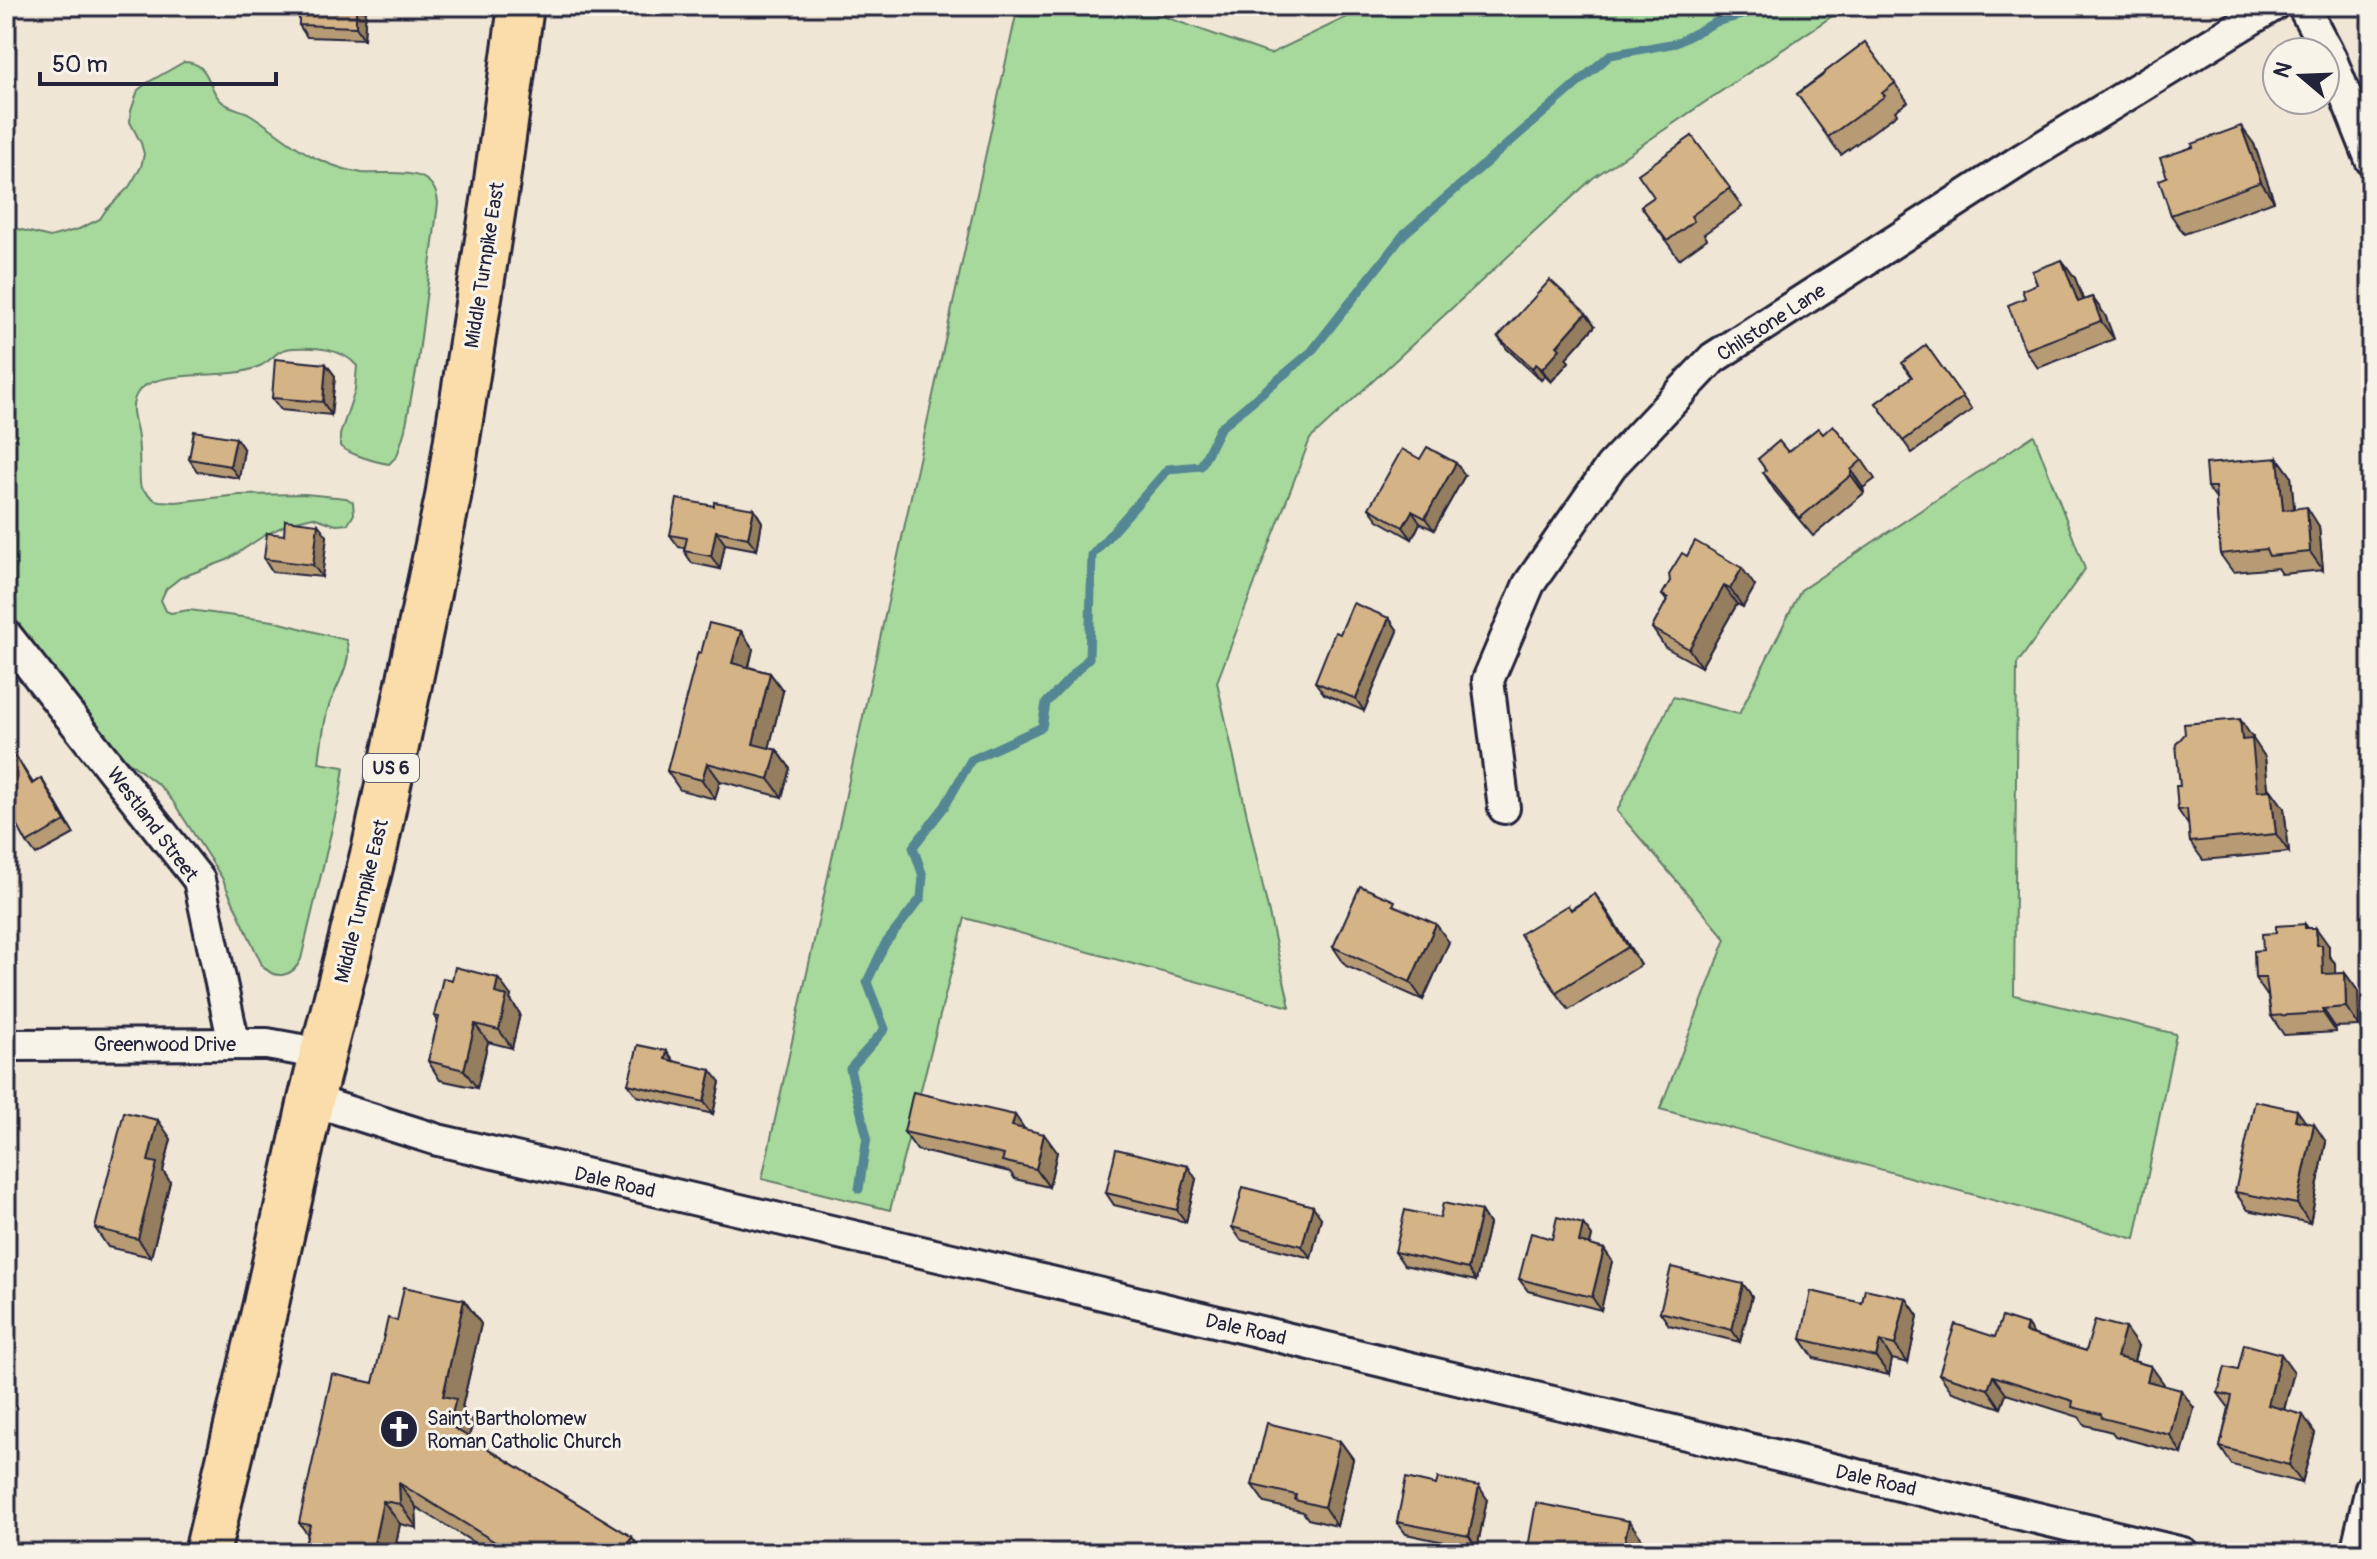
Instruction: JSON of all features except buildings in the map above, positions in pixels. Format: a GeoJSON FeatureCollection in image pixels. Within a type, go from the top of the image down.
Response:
{"type":"FeatureCollection","features":[{"type":"Feature","properties":{"kind":"main road","name":"Middle Turnpike East"},"geometry":{"type":"LineString","coordinates":[[207,1553],[311,1100],[375,847],[448,497],[494,204],[521,6]]}},
{"type":"Feature","properties":{"kind":"street","name":"Chilstone Lane"},"geometry":{"type":"LineString","coordinates":[[1504,808],[1488,680],[1529,584],[1611,466],[1713,358],[2024,158],[2273,6]]}},
{"type":"Feature","properties":{"kind":"street"},"geometry":{"type":"LineString","coordinates":[[2303,6],[2331,59],[2371,160]]}},
{"type":"Feature","properties":{"kind":"street","name":"Westland Street"},"geometry":{"type":"LineString","coordinates":[[6,635],[199,880],[234,1044]]}},
{"type":"Feature","properties":{"kind":"street","name":"Greenwood Drive"},"geometry":{"type":"LineString","coordinates":[[6,1045],[267,1044],[323,1054]]}},
{"type":"Feature","properties":{"kind":"street","name":"Dale Road"},"geometry":{"type":"LineString","coordinates":[[311,1100],[438,1140],[1096,1293],[2183,1553]]}},
{"type":"Feature","properties":{"kind":"street"},"geometry":{"type":"LineString","coordinates":[[2356,1553],[2371,1488]]}},
{"type":"Feature","properties":{"kind":"green space"},"geometry":{"type":"Polygon","coordinates":[[[1018,6],[1134,6],[1270,54],[1370,6],[1847,6],[1593,178],[1310,439],[1217,682],[1290,1007],[965,918],[890,1210],[762,1179],[1018,6]]]}},
{"type":"Feature","properties":{"kind":"green space"},"geometry":{"type":"Polygon","coordinates":[[[184,62],[193,63],[204,71],[223,102],[248,113],[310,155],[356,172],[420,176],[435,190],[438,203],[418,361],[405,430],[397,456],[389,464],[356,455],[340,446],[340,435],[355,390],[357,366],[344,355],[328,350],[288,349],[262,365],[244,371],[155,381],[138,392],[133,404],[141,488],[155,500],[176,502],[239,495],[305,494],[346,498],[353,502],[354,514],[348,524],[336,525],[313,517],[292,522],[265,535],[227,560],[180,578],[166,589],[161,600],[166,611],[171,613],[189,610],[273,621],[346,640],[348,657],[327,712],[319,763],[344,767],[340,795],[301,959],[293,970],[283,975],[272,973],[262,965],[222,878],[172,800],[160,786],[117,753],[6,627],[6,226],[50,237],[100,219],[129,187],[141,167],[144,154],[130,122],[138,90],[184,62]]]}},
{"type":"Feature","properties":{"kind":"green space"},"geometry":{"type":"Polygon","coordinates":[[[2034,435],[2085,569],[2017,664],[2014,995],[2176,1034],[2135,1239],[1660,1109],[1726,939],[1617,811],[1673,697],[1739,714],[1801,590],[2034,435]]]}},
{"type":"Feature","properties":{"kind":"waterway"},"geometry":{"type":"LineString","coordinates":[[859,1189],[867,1137],[850,1069],[885,1029],[867,982],[885,944],[921,898],[923,876],[913,847],[945,806],[971,760],[1042,727],[1046,703],[1089,658],[1092,555],[1168,469],[1201,466],[1220,428],[1311,352],[1404,234],[1610,55],[1676,43],[1716,22],[1746,14],[1754,6]]}},
{"type":"Feature","properties":{"kind":"place","name":"Saint Bartholomew Roman Catholic Church"},"geometry":{"type":"Point","coordinates":[399,1429]}}]}
